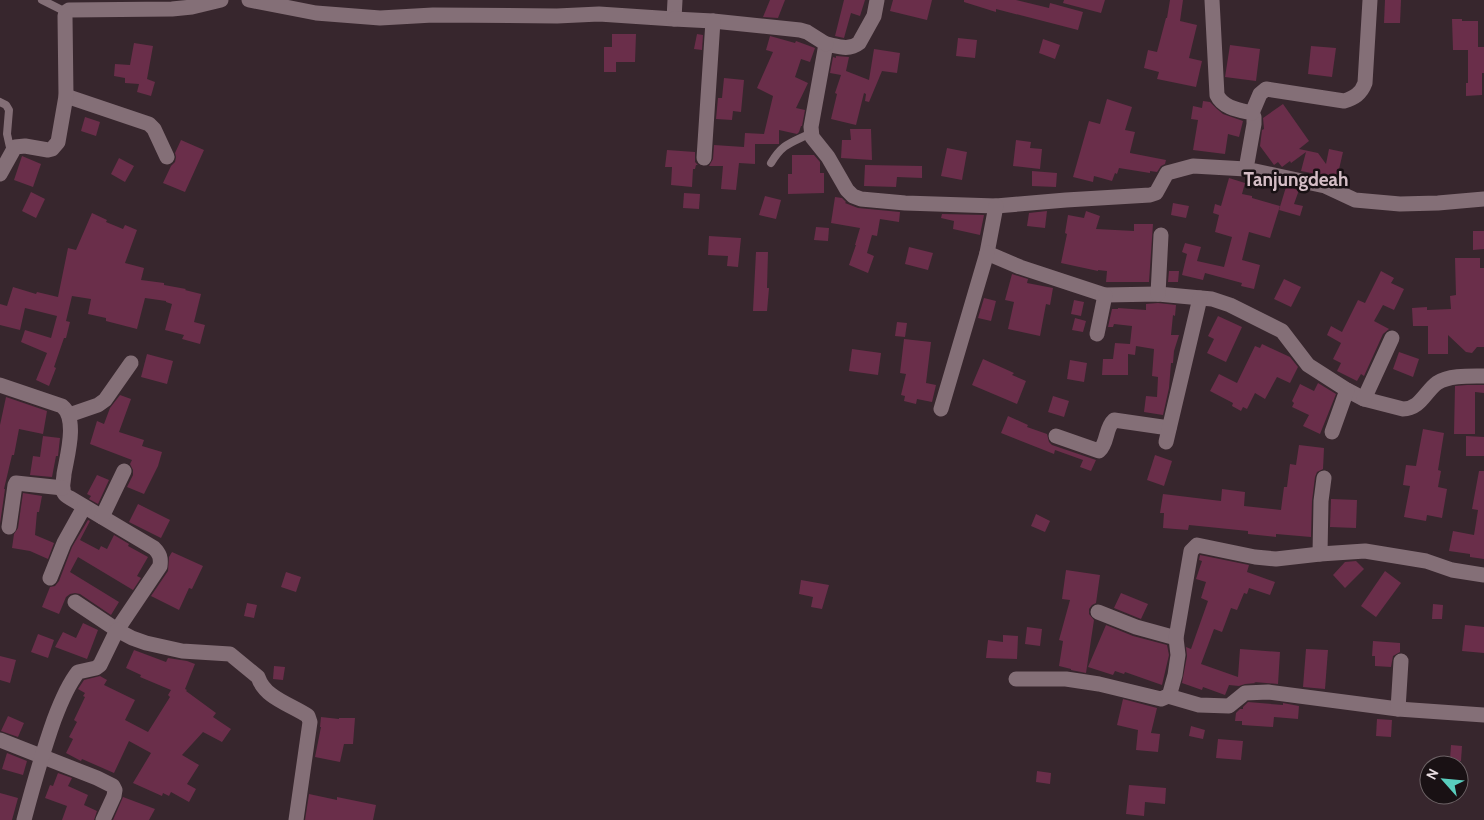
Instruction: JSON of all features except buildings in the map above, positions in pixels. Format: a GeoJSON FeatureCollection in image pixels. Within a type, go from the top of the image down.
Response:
{"type":"FeatureCollection","features":[{"type":"Feature","properties":{"kind":"street"},"geometry":{"type":"LineString","coordinates":[[0,174],[15,147],[25,146],[48,150],[54,148],[58,142],[66,96],[64,16],[66,12],[69,10],[172,5],[192,7],[222,0]]}},
{"type":"Feature","properties":{"kind":"street"},"geometry":{"type":"LineString","coordinates":[[674,19],[675,0]]}},
{"type":"Feature","properties":{"kind":"street"},"geometry":{"type":"LineString","coordinates":[[259,1],[316,13],[380,18],[434,15],[557,16],[598,14],[713,21],[800,30],[807,32],[826,44],[850,48],[859,43],[874,16],[876,0]]}},
{"type":"Feature","properties":{"kind":"street"},"geometry":{"type":"LineString","coordinates":[[1212,0],[1217,95],[1220,101],[1226,105],[1252,113]]}},
{"type":"Feature","properties":{"kind":"street"},"geometry":{"type":"LineString","coordinates":[[1246,169],[1254,124],[1252,113],[1260,94],[1266,89],[1344,101],[1352,99],[1363,90],[1370,0]]}},
{"type":"Feature","properties":{"kind":"street"},"geometry":{"type":"LineString","coordinates":[[704,158],[713,21]]}},
{"type":"Feature","properties":{"kind":"street"},"geometry":{"type":"LineString","coordinates":[[826,44],[811,133],[812,138],[828,158],[852,196],[896,203],[996,206],[1150,195],[1156,193],[1167,173],[1193,166],[1246,169],[1324,186],[1355,200],[1400,204],[1484,199]]}},
{"type":"Feature","properties":{"kind":"street"},"geometry":{"type":"LineString","coordinates":[[66,96],[149,124],[154,129],[167,157]]}},
{"type":"Feature","properties":{"kind":"street"},"geometry":{"type":"LineString","coordinates":[[942,409],[987,253],[996,206]]}},
{"type":"Feature","properties":{"kind":"street"},"geometry":{"type":"LineString","coordinates":[[1158,294],[1161,235]]}},
{"type":"Feature","properties":{"kind":"street"},"geometry":{"type":"LineString","coordinates":[[987,253],[1020,267],[1105,295],[1158,294],[1212,299],[1230,304],[1282,332],[1308,365],[1347,390],[1364,399],[1403,409],[1410,409],[1439,382],[1446,379],[1484,376]]}},
{"type":"Feature","properties":{"kind":"street"},"geometry":{"type":"LineString","coordinates":[[1097,334],[1105,295]]}},
{"type":"Feature","properties":{"kind":"street"},"geometry":{"type":"LineString","coordinates":[[1056,436],[1099,451],[1103,447],[1109,426],[1114,420],[1168,435],[1200,298]]}},
{"type":"Feature","properties":{"kind":"street"},"geometry":{"type":"LineString","coordinates":[[1364,399],[1392,338]]}},
{"type":"Feature","properties":{"kind":"street"},"geometry":{"type":"LineString","coordinates":[[69,415],[98,405],[105,400],[131,363]]}},
{"type":"Feature","properties":{"kind":"street"},"geometry":{"type":"LineString","coordinates":[[0,385],[62,406],[67,410],[71,432],[63,488],[64,493],[84,507],[154,548],[160,555],[161,560],[160,566],[117,630],[100,665],[96,668],[78,672],[70,684],[41,757],[24,820]]}},
{"type":"Feature","properties":{"kind":"street"},"geometry":{"type":"LineString","coordinates":[[1332,432],[1347,390]]}},
{"type":"Feature","properties":{"kind":"street"},"geometry":{"type":"LineString","coordinates":[[102,517],[124,471]]}},
{"type":"Feature","properties":{"kind":"street"},"geometry":{"type":"LineString","coordinates":[[1320,554],[1321,501],[1324,478]]}},
{"type":"Feature","properties":{"kind":"street"},"geometry":{"type":"LineString","coordinates":[[9,527],[16,483],[63,488]]}},
{"type":"Feature","properties":{"kind":"street"},"geometry":{"type":"LineString","coordinates":[[50,578],[64,543],[84,507]]}},
{"type":"Feature","properties":{"kind":"street"},"geometry":{"type":"LineString","coordinates":[[1168,696],[1175,675],[1178,655],[1176,638],[1191,551],[1194,546],[1276,559],[1365,551],[1418,560],[1452,570],[1484,575]]}},
{"type":"Feature","properties":{"kind":"street"},"geometry":{"type":"LineString","coordinates":[[75,602],[117,630],[146,643],[182,650],[230,654],[258,677],[266,691],[308,716],[310,722],[296,820]]}},
{"type":"Feature","properties":{"kind":"street"},"geometry":{"type":"LineString","coordinates":[[1098,612],[1176,638]]}},
{"type":"Feature","properties":{"kind":"street"},"geometry":{"type":"LineString","coordinates":[[1398,709],[1401,661]]}},
{"type":"Feature","properties":{"kind":"street"},"geometry":{"type":"LineString","coordinates":[[1016,679],[1066,679],[1100,684],[1161,699],[1168,696],[1198,705],[1229,706],[1245,694],[1268,692],[1398,709],[1484,715]]}},
{"type":"Feature","properties":{"kind":"street"},"geometry":{"type":"LineString","coordinates":[[0,740],[113,786],[115,790],[114,796],[103,820]]}},
{"type":"Feature","properties":{"kind":"lane"},"geometry":{"type":"LineString","coordinates":[[42,0],[66,12]]}},
{"type":"Feature","properties":{"kind":"lane"},"geometry":{"type":"LineString","coordinates":[[0,102],[6,105],[9,110],[7,134],[11,152]]}},
{"type":"Feature","properties":{"kind":"lane"},"geometry":{"type":"LineString","coordinates":[[771,163],[786,144],[811,133]]}},
{"type":"Feature","properties":{"kind":"district","name":"Tanjungdeah"},"geometry":{"type":"Point","coordinates":[1296,179]}}]}
